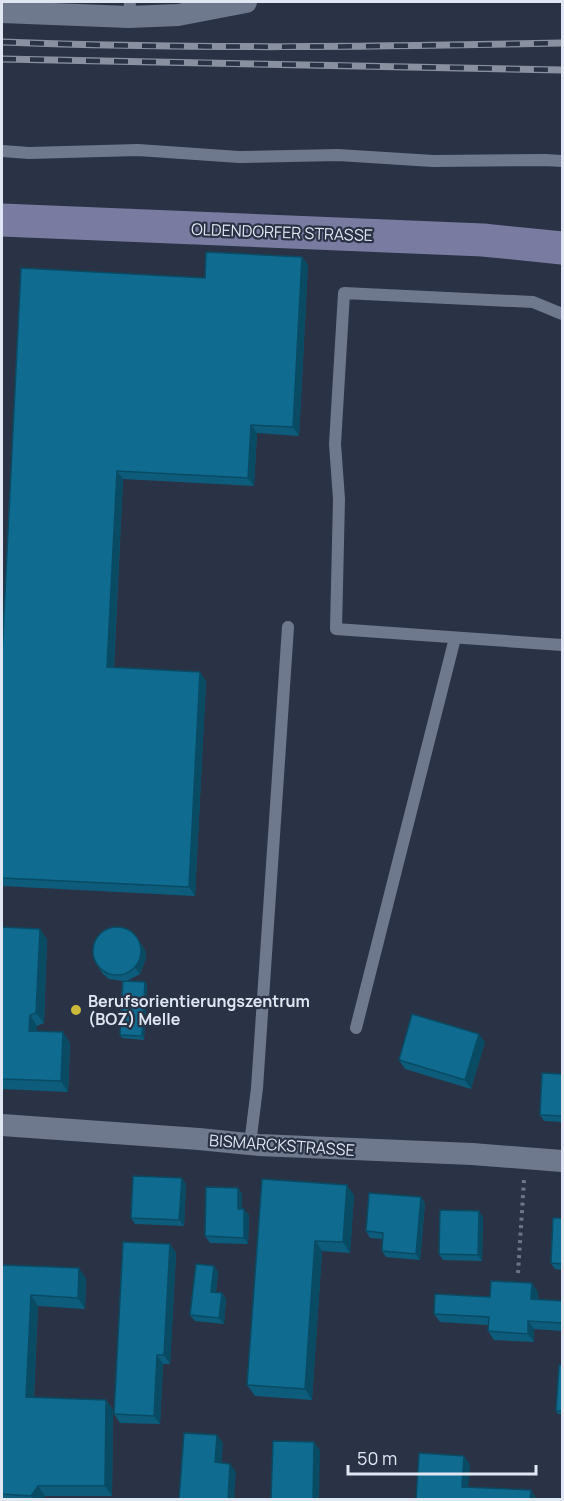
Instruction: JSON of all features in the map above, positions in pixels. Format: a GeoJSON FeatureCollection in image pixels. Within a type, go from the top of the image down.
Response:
{"type":"FeatureCollection","features":[{"type":"Feature","properties":{"kind":"main road","name":"OLDENDORFER STRASSE"},"geometry":{"type":"LineString","coordinates":[[2,220],[483,240],[562,248]]}},
{"type":"Feature","properties":{"kind":"street"},"geometry":{"type":"LineString","coordinates":[[2,12],[129,9],[178,15],[246,2]]}},
{"type":"Feature","properties":{"kind":"street","name":"BISMARCKSTRASSE"},"geometry":{"type":"LineString","coordinates":[[2,1125],[250,1144],[562,1161]]}},
{"type":"Feature","properties":{"kind":"lane"},"geometry":{"type":"LineString","coordinates":[[2,151],[29,153],[138,150],[239,157],[338,155],[433,161],[562,161]]}},
{"type":"Feature","properties":{"kind":"lane"},"geometry":{"type":"LineString","coordinates":[[562,315],[533,302],[344,293],[335,444],[339,499],[336,628],[562,645]]}},
{"type":"Feature","properties":{"kind":"lane"},"geometry":{"type":"LineString","coordinates":[[250,1144],[258,1076],[288,627]]}},
{"type":"Feature","properties":{"kind":"lane"},"geometry":{"type":"LineString","coordinates":[[356,1028],[454,638]]}},
{"type":"Feature","properties":{"kind":"path"},"geometry":{"type":"LineString","coordinates":[[518,1274],[525,1158]]}},
{"type":"Feature","properties":{"kind":"building"},"geometry":{"type":"Polygon","coordinates":[[[206,252],[302,257],[293,427],[251,425],[248,478],[117,471],[107,667],[200,672],[189,887],[2,878],[2,654],[21,268],[205,278],[206,252]]]}},
{"type":"Feature","properties":{"kind":"building"},"geometry":{"type":"Polygon","coordinates":[[[2,927],[40,929],[36,1013],[30,1015],[29,1031],[63,1032],[61,1081],[2,1079],[2,927]]]}},
{"type":"Feature","properties":{"kind":"building"},"geometry":{"type":"Polygon","coordinates":[[[112,927],[122,927],[137,937],[141,951],[140,960],[131,971],[122,975],[112,975],[97,965],[93,956],[93,946],[103,931],[112,927]]]}},
{"type":"Feature","properties":{"kind":"building"},"geometry":{"type":"Polygon","coordinates":[[[123,981],[145,982],[142,1036],[120,1035],[123,981]]]}},
{"type":"Feature","properties":{"kind":"building"},"geometry":{"type":"Polygon","coordinates":[[[412,1014],[479,1034],[465,1080],[399,1060],[412,1014]]]}},
{"type":"Feature","properties":{"kind":"building"},"geometry":{"type":"Polygon","coordinates":[[[542,1073],[562,1074],[562,1116],[540,1115],[542,1073]]]}},
{"type":"Feature","properties":{"kind":"building"},"geometry":{"type":"Polygon","coordinates":[[[133,1176],[182,1178],[179,1220],[131,1218],[133,1176]]]}},
{"type":"Feature","properties":{"kind":"building"},"geometry":{"type":"Polygon","coordinates":[[[262,1179],[347,1185],[343,1242],[315,1241],[305,1389],[247,1385],[262,1179]]]}},
{"type":"Feature","properties":{"kind":"building"},"geometry":{"type":"Polygon","coordinates":[[[206,1187],[238,1188],[238,1209],[244,1209],[244,1238],[205,1236],[206,1187]]]}},
{"type":"Feature","properties":{"kind":"building"},"geometry":{"type":"Polygon","coordinates":[[[369,1193],[421,1197],[416,1254],[382,1251],[383,1233],[366,1231],[369,1193]]]}},
{"type":"Feature","properties":{"kind":"building"},"geometry":{"type":"Polygon","coordinates":[[[440,1210],[479,1211],[478,1255],[439,1254],[440,1210]]]}},
{"type":"Feature","properties":{"kind":"building"},"geometry":{"type":"Polygon","coordinates":[[[553,1218],[562,1218],[562,1264],[551,1263],[553,1218]]]}},
{"type":"Feature","properties":{"kind":"building"},"geometry":{"type":"Polygon","coordinates":[[[123,1242],[170,1244],[164,1355],[157,1355],[154,1416],[114,1414],[123,1242]]]}},
{"type":"Feature","properties":{"kind":"building"},"geometry":{"type":"Polygon","coordinates":[[[196,1264],[214,1266],[211,1292],[222,1293],[219,1318],[190,1315],[196,1264]]]}},
{"type":"Feature","properties":{"kind":"building"},"geometry":{"type":"Polygon","coordinates":[[[2,1265],[79,1268],[78,1298],[31,1295],[26,1397],[106,1400],[105,1486],[38,1486],[31,1496],[2,1494],[2,1265]]]}},
{"type":"Feature","properties":{"kind":"building"},"geometry":{"type":"Polygon","coordinates":[[[491,1281],[532,1283],[531,1299],[562,1301],[562,1323],[528,1321],[528,1334],[488,1331],[489,1317],[434,1314],[435,1294],[490,1297],[491,1281]]]}},
{"type":"Feature","properties":{"kind":"building"},"geometry":{"type":"Polygon","coordinates":[[[559,1365],[562,1365],[562,1411],[556,1411],[559,1365]]]}},
{"type":"Feature","properties":{"kind":"building"},"geometry":{"type":"Polygon","coordinates":[[[184,1433],[217,1435],[215,1462],[230,1464],[228,1500],[179,1500],[184,1433]]]}},
{"type":"Feature","properties":{"kind":"building"},"geometry":{"type":"Polygon","coordinates":[[[273,1441],[314,1442],[313,1500],[271,1500],[273,1441]]]}},
{"type":"Feature","properties":{"kind":"building"},"geometry":{"type":"Polygon","coordinates":[[[419,1453],[464,1456],[462,1487],[531,1490],[530,1500],[416,1500],[419,1453]]]}},
{"type":"Feature","properties":{"kind":"railway"},"geometry":{"type":"LineString","coordinates":[[2,42],[282,47],[562,43]]}},
{"type":"Feature","properties":{"kind":"railway"},"geometry":{"type":"LineString","coordinates":[[2,59],[562,70]]}},
{"type":"Feature","properties":{"kind":"place","name":"Berufsorientierungszentrum (BOZ) Melle"},"geometry":{"type":"Point","coordinates":[76,1010]}}]}
